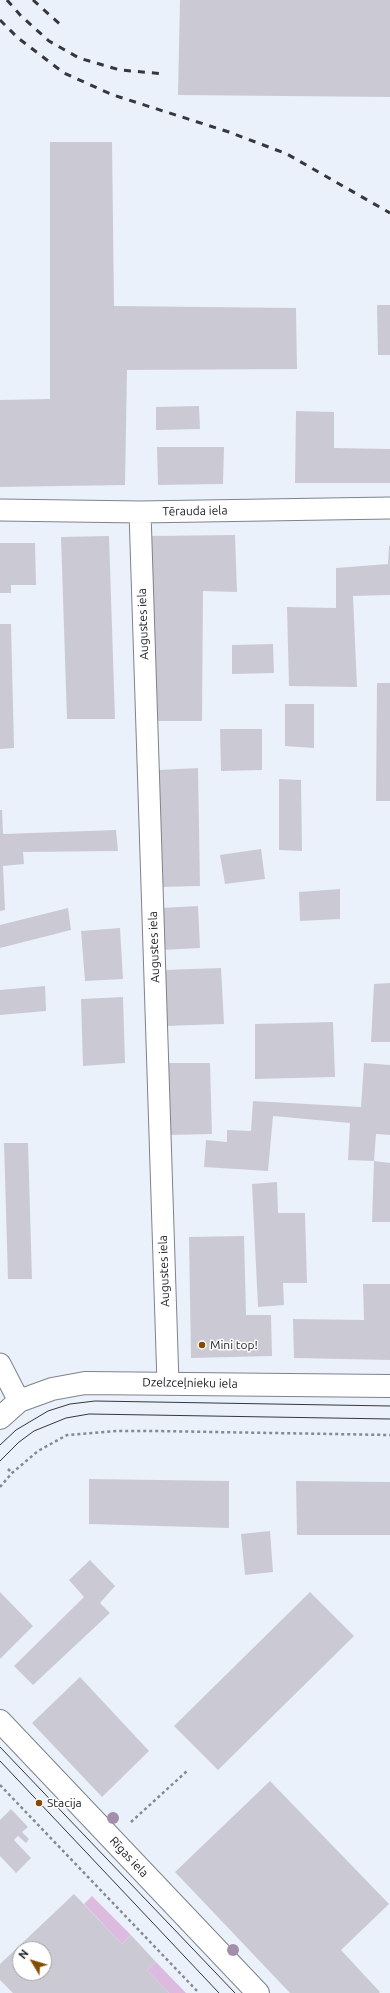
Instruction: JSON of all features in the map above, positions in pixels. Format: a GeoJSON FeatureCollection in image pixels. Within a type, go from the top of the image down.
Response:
{"type":"FeatureCollection","features":[{"type":"Feature","properties":{"kind":"street","name":"Tērauda iela"},"geometry":{"type":"LineString","coordinates":[[0,510],[140,512],[390,508]]}},
{"type":"Feature","properties":{"kind":"street","name":"Augustes iela"},"geometry":{"type":"LineString","coordinates":[[140,512],[168,1383]]}},
{"type":"Feature","properties":{"kind":"street"},"geometry":{"type":"LineString","coordinates":[[0,1364],[19,1401]]}},
{"type":"Feature","properties":{"kind":"street","name":"Dzelzceļnieku iela"},"geometry":{"type":"LineString","coordinates":[[0,1418],[19,1401],[52,1388],[85,1382],[390,1386]]}},
{"type":"Feature","properties":{"kind":"street","name":"Rīgas iela"},"geometry":{"type":"LineString","coordinates":[[0,1721],[258,1993]]}},
{"type":"Feature","properties":{"kind":"path"},"geometry":{"type":"LineString","coordinates":[[0,1487],[12,1473],[38,1451],[67,1435],[117,1431],[156,1431],[390,1435]]}},
{"type":"Feature","properties":{"kind":"path"},"geometry":{"type":"LineString","coordinates":[[8,1469],[12,1473]]}},
{"type":"Feature","properties":{"kind":"path"},"geometry":{"type":"LineString","coordinates":[[126,1826],[187,1771]]}},
{"type":"Feature","properties":{"kind":"path"},"geometry":{"type":"LineString","coordinates":[[0,1786],[199,1993]]}},
{"type":"Feature","properties":{"kind":"shaded area"},"geometry":{"type":"Polygon","coordinates":[[[92,1896],[131,1935],[122,1944],[84,1904],[92,1896]]]}},
{"type":"Feature","properties":{"kind":"shaded area"},"geometry":{"type":"Polygon","coordinates":[[[156,1962],[186,1993],[169,1993],[147,1970],[156,1962]]]}},
{"type":"Feature","properties":{"kind":"building"},"geometry":{"type":"Polygon","coordinates":[[[180,0],[390,0],[390,97],[178,95],[180,0]]]}},
{"type":"Feature","properties":{"kind":"building"},"geometry":{"type":"Polygon","coordinates":[[[50,142],[112,142],[114,306],[296,308],[297,369],[127,370],[125,485],[0,487],[0,400],[50,399],[50,142]]]}},
{"type":"Feature","properties":{"kind":"building"},"geometry":{"type":"Polygon","coordinates":[[[377,305],[390,305],[390,355],[378,355],[377,305]]]}},
{"type":"Feature","properties":{"kind":"building"},"geometry":{"type":"Polygon","coordinates":[[[199,406],[200,429],[156,430],[156,407],[199,406]]]}},
{"type":"Feature","properties":{"kind":"building"},"geometry":{"type":"Polygon","coordinates":[[[296,411],[334,412],[334,448],[390,449],[390,483],[295,483],[296,411]]]}},
{"type":"Feature","properties":{"kind":"building"},"geometry":{"type":"Polygon","coordinates":[[[157,447],[224,447],[223,484],[158,485],[157,447]]]}},
{"type":"Feature","properties":{"kind":"building"},"geometry":{"type":"Polygon","coordinates":[[[235,535],[237,592],[203,591],[202,721],[156,721],[150,536],[235,535]]]}},
{"type":"Feature","properties":{"kind":"building"},"geometry":{"type":"Polygon","coordinates":[[[109,536],[115,719],[67,719],[61,537],[109,536]]]}},
{"type":"Feature","properties":{"kind":"building"},"geometry":{"type":"Polygon","coordinates":[[[0,543],[35,543],[36,585],[11,585],[11,593],[0,593],[0,543]]]}},
{"type":"Feature","properties":{"kind":"building"},"geometry":{"type":"Polygon","coordinates":[[[389,546],[390,595],[353,596],[357,687],[289,686],[287,607],[336,608],[336,568],[388,564],[389,546]]]}},
{"type":"Feature","properties":{"kind":"building"},"geometry":{"type":"Polygon","coordinates":[[[0,624],[11,624],[14,748],[0,749],[0,624]]]}},
{"type":"Feature","properties":{"kind":"building"},"geometry":{"type":"Polygon","coordinates":[[[273,644],[274,673],[232,674],[232,645],[273,644]]]}},
{"type":"Feature","properties":{"kind":"building"},"geometry":{"type":"Polygon","coordinates":[[[377,683],[390,683],[390,801],[376,801],[377,683]]]}},
{"type":"Feature","properties":{"kind":"building"},"geometry":{"type":"Polygon","coordinates":[[[285,704],[314,704],[314,748],[285,746],[285,704]]]}},
{"type":"Feature","properties":{"kind":"building"},"geometry":{"type":"Polygon","coordinates":[[[220,729],[262,729],[262,770],[221,771],[220,729]]]}},
{"type":"Feature","properties":{"kind":"building"},"geometry":{"type":"Polygon","coordinates":[[[198,768],[200,886],[160,887],[158,770],[198,768]]]}},
{"type":"Feature","properties":{"kind":"building"},"geometry":{"type":"Polygon","coordinates":[[[279,779],[301,780],[302,851],[279,850],[279,779]]]}},
{"type":"Feature","properties":{"kind":"building"},"geometry":{"type":"Polygon","coordinates":[[[0,810],[2,810],[3,834],[116,830],[118,851],[23,852],[24,864],[3,866],[5,910],[0,911],[0,810]]]}},
{"type":"Feature","properties":{"kind":"building"},"geometry":{"type":"Polygon","coordinates":[[[261,849],[265,879],[225,884],[220,855],[261,849]]]}},
{"type":"Feature","properties":{"kind":"building"},"geometry":{"type":"Polygon","coordinates":[[[340,889],[340,919],[300,921],[299,892],[340,889]]]}},
{"type":"Feature","properties":{"kind":"building"},"geometry":{"type":"Polygon","coordinates":[[[198,906],[200,948],[162,950],[161,908],[198,906]]]}},
{"type":"Feature","properties":{"kind":"building"},"geometry":{"type":"Polygon","coordinates":[[[68,908],[71,930],[0,948],[0,925],[68,908]]]}},
{"type":"Feature","properties":{"kind":"building"},"geometry":{"type":"Polygon","coordinates":[[[120,928],[123,979],[85,981],[81,931],[120,928]]]}},
{"type":"Feature","properties":{"kind":"building"},"geometry":{"type":"Polygon","coordinates":[[[221,968],[224,1024],[165,1026],[164,970],[221,968]]]}},
{"type":"Feature","properties":{"kind":"building"},"geometry":{"type":"Polygon","coordinates":[[[390,983],[390,1042],[371,1042],[374,984],[390,983]]]}},
{"type":"Feature","properties":{"kind":"building"},"geometry":{"type":"Polygon","coordinates":[[[45,986],[46,1011],[0,1015],[0,990],[45,986]]]}},
{"type":"Feature","properties":{"kind":"building"},"geometry":{"type":"Polygon","coordinates":[[[123,997],[125,1063],[83,1066],[81,999],[123,997]]]}},
{"type":"Feature","properties":{"kind":"building"},"geometry":{"type":"Polygon","coordinates":[[[333,1022],[335,1077],[255,1079],[255,1024],[333,1022]]]}},
{"type":"Feature","properties":{"kind":"building"},"geometry":{"type":"Polygon","coordinates":[[[165,1063],[210,1063],[212,1134],[168,1135],[165,1063]]]}},
{"type":"Feature","properties":{"kind":"building"},"geometry":{"type":"Polygon","coordinates":[[[364,1063],[390,1065],[390,1135],[376,1134],[374,1161],[348,1160],[350,1123],[273,1116],[268,1171],[204,1167],[206,1140],[227,1142],[227,1130],[251,1131],[253,1101],[361,1107],[364,1063]]]}},
{"type":"Feature","properties":{"kind":"building"},"geometry":{"type":"Polygon","coordinates":[[[4,1143],[28,1143],[32,1279],[8,1279],[4,1143]]]}},
{"type":"Feature","properties":{"kind":"building"},"geometry":{"type":"Polygon","coordinates":[[[374,1161],[390,1163],[390,1222],[372,1222],[374,1161]]]}},
{"type":"Feature","properties":{"kind":"building"},"geometry":{"type":"Polygon","coordinates":[[[277,1182],[278,1213],[305,1213],[307,1283],[283,1283],[284,1305],[258,1307],[252,1184],[277,1182]]]}},
{"type":"Feature","properties":{"kind":"building"},"geometry":{"type":"Polygon","coordinates":[[[244,1236],[246,1315],[271,1315],[272,1356],[191,1358],[189,1237],[244,1236]]]}},
{"type":"Feature","properties":{"kind":"building"},"geometry":{"type":"Polygon","coordinates":[[[363,1284],[390,1284],[390,1360],[294,1358],[293,1319],[364,1320],[363,1284]]]}},
{"type":"Feature","properties":{"kind":"building"},"geometry":{"type":"Polygon","coordinates":[[[89,1479],[229,1481],[229,1528],[89,1524],[89,1479]]]}},
{"type":"Feature","properties":{"kind":"building"},"geometry":{"type":"Polygon","coordinates":[[[296,1481],[390,1482],[390,1535],[297,1535],[296,1481]]]}},
{"type":"Feature","properties":{"kind":"building"},"geometry":{"type":"Polygon","coordinates":[[[270,1531],[273,1572],[245,1575],[241,1534],[270,1531]]]}},
{"type":"Feature","properties":{"kind":"building"},"geometry":{"type":"Polygon","coordinates":[[[90,1560],[115,1586],[100,1603],[110,1613],[33,1685],[14,1666],[84,1597],[69,1580],[90,1560]]]}},
{"type":"Feature","properties":{"kind":"building"},"geometry":{"type":"Polygon","coordinates":[[[0,1592],[33,1626],[0,1659],[0,1592]]]}},
{"type":"Feature","properties":{"kind":"building"},"geometry":{"type":"Polygon","coordinates":[[[310,1592],[354,1636],[218,1770],[174,1726],[310,1592]]]}},
{"type":"Feature","properties":{"kind":"building"},"geometry":{"type":"Polygon","coordinates":[[[80,1677],[149,1751],[102,1797],[32,1723],[80,1677]]]}},
{"type":"Feature","properties":{"kind":"building"},"geometry":{"type":"Polygon","coordinates":[[[270,1781],[389,1904],[341,1950],[380,1992],[379,1993],[290,1993],[175,1872],[270,1781]]]}},
{"type":"Feature","properties":{"kind":"building"},"geometry":{"type":"Polygon","coordinates":[[[11,1809],[28,1827],[22,1832],[29,1839],[26,1843],[18,1836],[14,1840],[31,1858],[16,1873],[0,1856],[0,1820],[11,1809]]]}},
{"type":"Feature","properties":{"kind":"building"},"geometry":{"type":"Polygon","coordinates":[[[74,1894],[122,1944],[131,1935],[156,1962],[147,1970],[169,1993],[13,1993],[0,1980],[0,1964],[12,1953],[12,1981],[52,1981],[52,1941],[24,1941],[74,1894]]]}},
{"type":"Feature","properties":{"kind":"tram line"},"geometry":{"type":"LineString","coordinates":[[0,1445],[16,1430],[48,1411],[70,1404],[95,1401],[390,1406]]}},
{"type":"Feature","properties":{"kind":"tram line"},"geometry":{"type":"LineString","coordinates":[[0,1461],[19,1442],[34,1431],[66,1418],[89,1414],[390,1419]]}},
{"type":"Feature","properties":{"kind":"tram line"},"geometry":{"type":"LineString","coordinates":[[0,1747],[235,1993]]}},
{"type":"Feature","properties":{"kind":"tram line"},"geometry":{"type":"LineString","coordinates":[[0,1761],[219,1993]]}},
{"type":"Feature","properties":{"kind":"railway"},"geometry":{"type":"LineString","coordinates":[[7,0],[21,16],[49,41],[79,58],[120,70],[165,74]]}},
{"type":"Feature","properties":{"kind":"railway"},"geometry":{"type":"LineString","coordinates":[[33,0],[63,27]]}},
{"type":"Feature","properties":{"kind":"railway"},"geometry":{"type":"LineString","coordinates":[[0,20],[18,38],[64,73],[113,95],[229,132],[287,154],[390,213]]}},
{"type":"Feature","properties":{"kind":"place","name":"Mini top!"},"geometry":{"type":"Point","coordinates":[202,1345]}},
{"type":"Feature","properties":{"kind":"place","name":"Stacija"},"geometry":{"type":"Point","coordinates":[39,1803]}}]}
